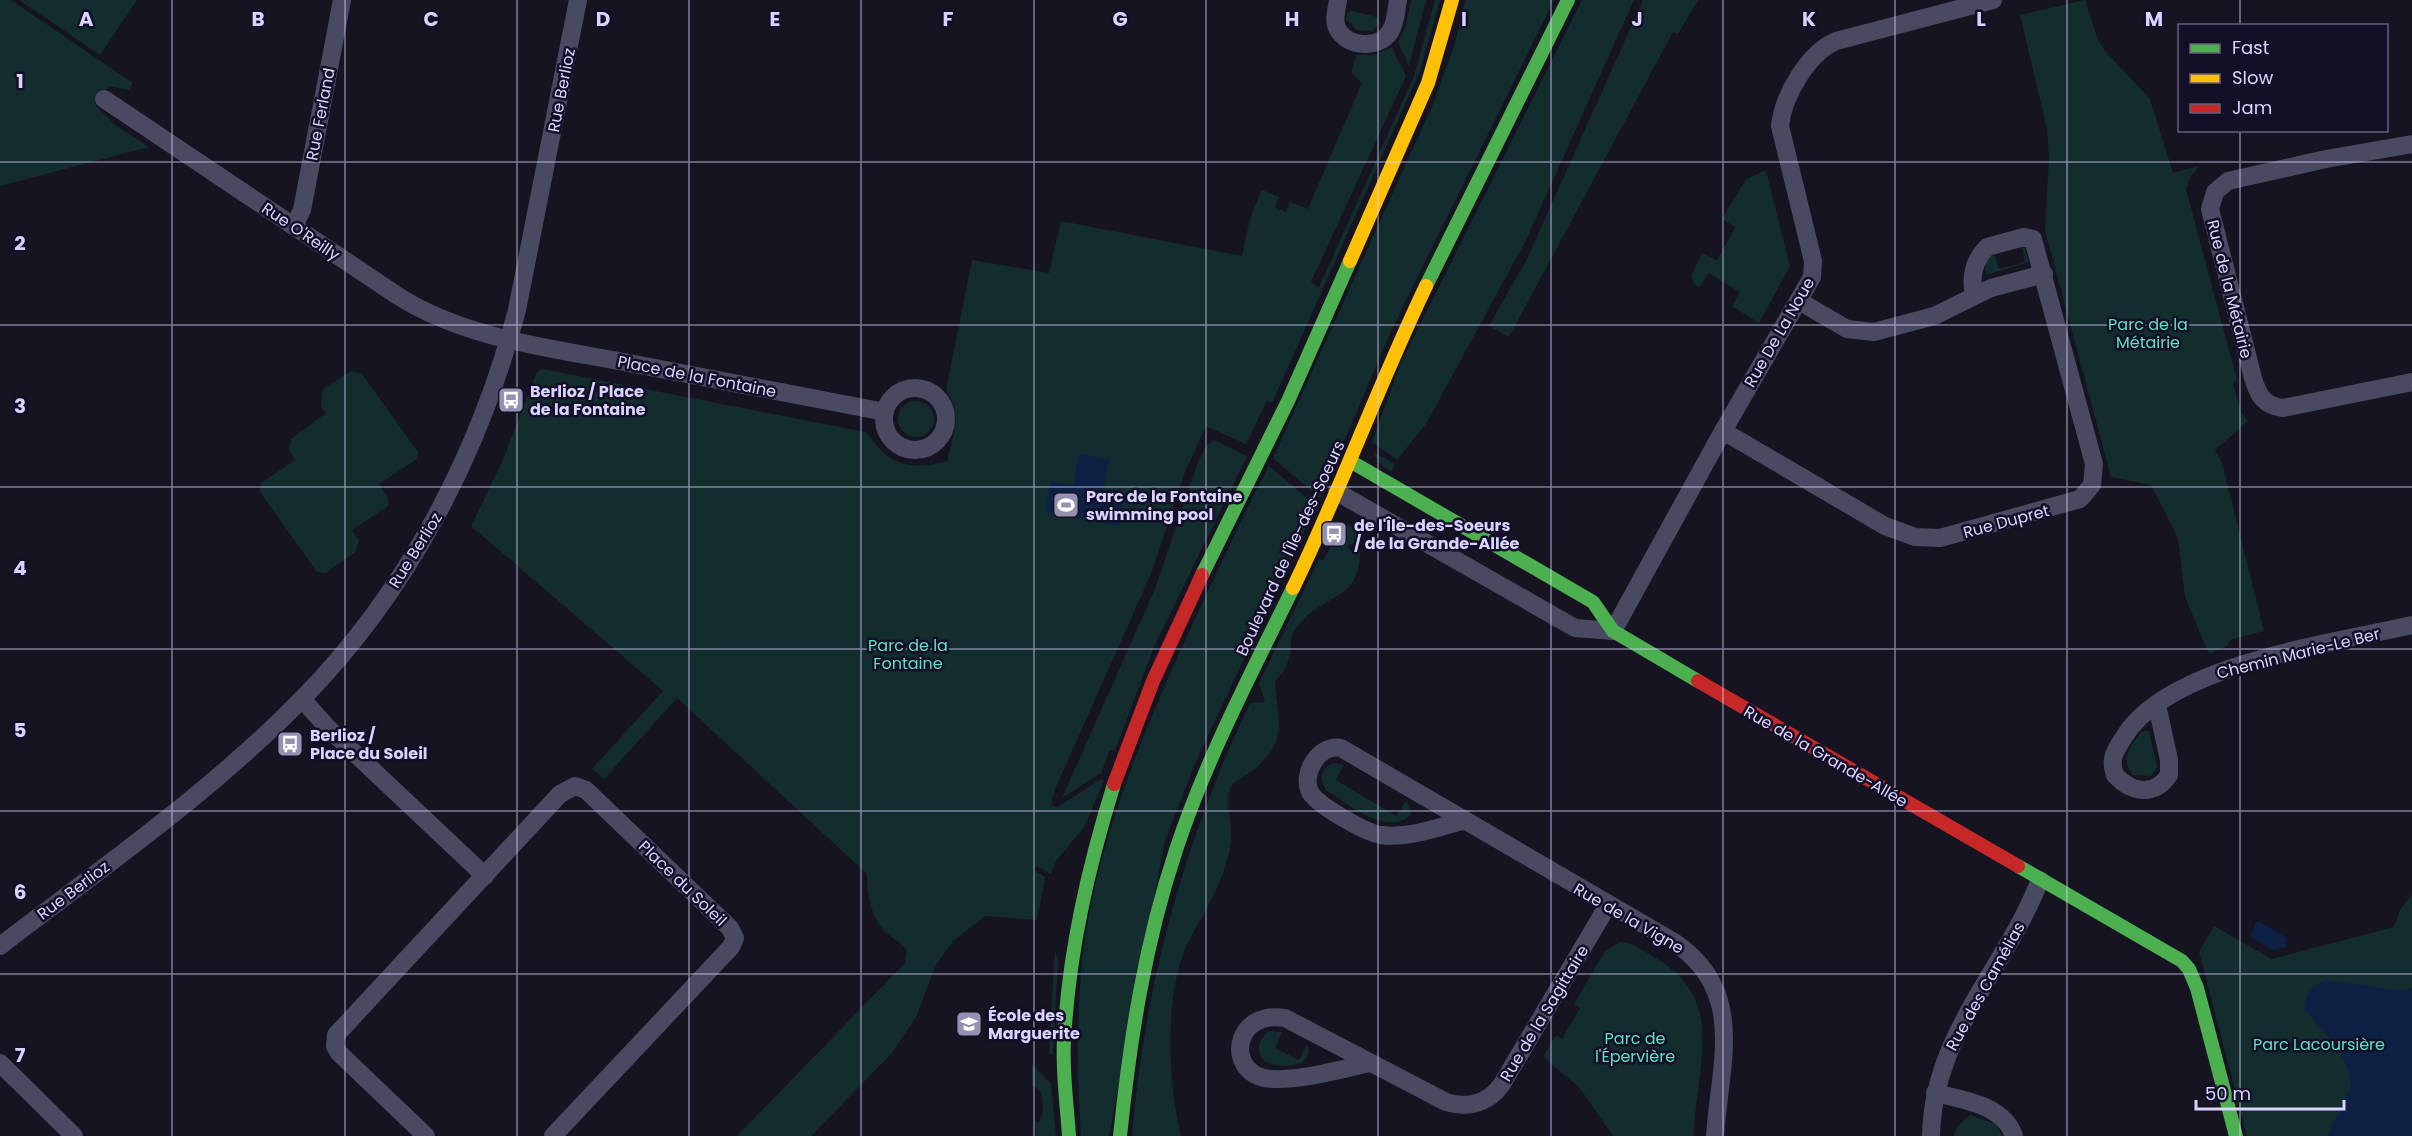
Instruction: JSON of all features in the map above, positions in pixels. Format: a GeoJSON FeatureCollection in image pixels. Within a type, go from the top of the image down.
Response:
{"type":"FeatureCollection","features":[{"type":"Feature","properties":{"kind":"street","name":"Rue Ferland"},"geometry":{"type":"LineString","coordinates":[[294,226],[302,210],[342,0]]}},
{"type":"Feature","properties":{"kind":"street","name":"Rue Berlioz"},"geometry":{"type":"LineString","coordinates":[[0,946],[166,818],[245,752],[302,699],[385,598],[428,533],[470,447],[510,338],[578,0]]}},
{"type":"Feature","properties":{"kind":"street"},"geometry":{"type":"LineString","coordinates":[[1338,0],[1335,19],[1337,29],[1347,39],[1366,45],[1381,41],[1389,34],[1398,0]]}},
{"type":"Feature","properties":{"kind":"street"},"geometry":{"type":"LineString","coordinates":[[1068,1136],[1064,1063],[1069,971],[1081,891],[1097,832],[1164,657],[1301,372],[1428,84],[1452,0]]}},
{"type":"Feature","properties":{"kind":"street","name":"Boulevard de l'Île-des-Soeurs"},"geometry":{"type":"LineString","coordinates":[[1120,1136],[1139,995],[1152,933],[1198,789],[1238,698],[1337,492],[1390,362],[1568,0]]}},
{"type":"Feature","properties":{"kind":"street","name":"Rue De La Noue"},"geometry":{"type":"LineString","coordinates":[[1613,631],[1723,431],[1812,277],[1814,266],[1780,126],[1784,106],[1808,66],[1818,53],[1836,41],[1992,0]]}},
{"type":"Feature","properties":{"kind":"street","name":"Rue O'Reilly"},"geometry":{"type":"LineString","coordinates":[[105,99],[420,309],[468,327],[510,338]]}},
{"type":"Feature","properties":{"kind":"street","name":"Rue de la Métairie"},"geometry":{"type":"LineString","coordinates":[[2412,144],[2326,159],[2228,181],[2215,192],[2210,209],[2257,393],[2264,401],[2283,408],[2412,382]]}},
{"type":"Feature","properties":{"kind":"street","name":"Rue Dupret"},"geometry":{"type":"LineString","coordinates":[[1723,431],[1885,526],[1907,536],[1940,538],[2074,502],[2085,495],[2092,485],[2095,467],[2036,243],[2031,237],[1993,244],[1983,251],[1975,265],[1972,283],[1974,295]]}},
{"type":"Feature","properties":{"kind":"street"},"geometry":{"type":"LineString","coordinates":[[1799,301],[1847,329],[1867,332],[1934,316],[1974,295],[2044,274]]}},
{"type":"Feature","properties":{"kind":"street","name":"Place de la Fontaine"},"geometry":{"type":"LineString","coordinates":[[510,338],[885,412]]}},
{"type":"Feature","properties":{"kind":"street","name":"Rue de la Grande-Allée"},"geometry":{"type":"LineString","coordinates":[[1350,461],[1593,602],[1613,631],[2040,880],[2170,953],[2189,969],[2199,994],[2236,1136]]}},
{"type":"Feature","properties":{"kind":"street","name":"Rue de la Grande-Allée"},"geometry":{"type":"LineString","coordinates":[[1337,492],[1575,628],[1613,631]]}},
{"type":"Feature","properties":{"kind":"street","name":"Chemin Marie-Le Ber"},"geometry":{"type":"LineString","coordinates":[[2157,705],[2185,686],[2224,670],[2412,625]]}},
{"type":"Feature","properties":{"kind":"street"},"geometry":{"type":"LineString","coordinates":[[302,699],[328,728],[485,876]]}},
{"type":"Feature","properties":{"kind":"street","name":"Rue de la Vigne"},"geometry":{"type":"LineString","coordinates":[[1463,821],[1412,833],[1376,834],[1315,799],[1308,785],[1309,775],[1323,751],[1341,748],[1687,951],[1701,964],[1717,990],[1725,1028],[1715,1136]]}},
{"type":"Feature","properties":{"kind":"street","name":"Place du Soleil"},"geometry":{"type":"LineString","coordinates":[[426,1136],[339,1053],[334,1038],[560,794],[570,786],[579,786],[610,813],[734,934],[731,947],[554,1136]]}},
{"type":"Feature","properties":{"kind":"street","name":"Rue des Camélias"},"geometry":{"type":"LineString","coordinates":[[1931,1136],[1935,1093],[1958,1028],[2027,911],[2040,880]]}},
{"type":"Feature","properties":{"kind":"street","name":"Rue de la Sagittaire"},"geometry":{"type":"LineString","coordinates":[[1369,1063],[1309,1076],[1265,1078],[1252,1072],[1243,1060],[1241,1046],[1249,1024],[1262,1017],[1285,1018],[1452,1104],[1474,1105],[1487,1099],[1502,1084],[1608,905]]}},
{"type":"Feature","properties":{"kind":"street"},"geometry":{"type":"LineString","coordinates":[[0,1063],[74,1136]]}},
{"type":"Feature","properties":{"kind":"street"},"geometry":{"type":"LineString","coordinates":[[1935,1093],[1984,1107],[2002,1116],[2014,1136]]}},
{"type":"Feature","properties":{"kind":"green space"},"geometry":{"type":"Polygon","coordinates":[[[0,0],[11,0],[133,83],[129,90],[109,86],[96,106],[114,124],[149,147],[0,186],[0,0]]]}},
{"type":"Feature","properties":{"kind":"green space"},"geometry":{"type":"Polygon","coordinates":[[[19,0],[137,0],[100,55],[19,0]]]}},
{"type":"Feature","properties":{"kind":"green space"},"geometry":{"type":"Polygon","coordinates":[[[1411,0],[1426,0],[1409,66],[1398,42],[1406,25],[1411,0]]]}},
{"type":"Feature","properties":{"kind":"green space","name":"Parc de la Fontaine"},"geometry":{"type":"Polygon","coordinates":[[[1435,0],[1440,0],[1420,71],[1272,403],[1267,401],[1246,444],[1206,426],[1185,472],[1151,574],[1056,787],[1051,805],[1058,807],[1101,779],[1104,780],[1085,826],[1056,861],[1051,874],[1037,866],[1034,870],[1045,877],[1037,920],[985,916],[953,941],[936,965],[916,1017],[892,1053],[811,1136],[737,1136],[905,963],[907,950],[883,929],[874,915],[869,899],[867,874],[677,698],[604,779],[592,769],[663,691],[471,526],[502,462],[537,372],[543,369],[865,432],[884,453],[906,464],[931,465],[947,461],[954,433],[955,417],[951,399],[946,390],[972,260],[1049,273],[1061,221],[1242,256],[1250,218],[1262,190],[1279,197],[1275,207],[1286,212],[1290,202],[1308,209],[1362,83],[1351,73],[1356,55],[1374,55],[1392,47],[1406,76],[1311,282],[1319,287],[1414,76],[1435,0]]]}},
{"type":"Feature","properties":{"kind":"green space"},"geometry":{"type":"Polygon","coordinates":[[[1465,0],[1554,0],[1391,331],[1320,498],[1273,458],[1434,102],[1455,43],[1465,0]]]}},
{"type":"Feature","properties":{"kind":"green space"},"geometry":{"type":"Polygon","coordinates":[[[1582,0],[1634,0],[1526,240],[1426,424],[1397,460],[1372,442],[1400,365],[1582,0]]]}},
{"type":"Feature","properties":{"kind":"green space"},"geometry":{"type":"Polygon","coordinates":[[[1643,0],[1698,0],[1678,34],[1673,32],[1509,337],[1489,326],[1527,259],[1643,0]]]}},
{"type":"Feature","properties":{"kind":"green space","name":"Parc de la Métairie"},"geometry":{"type":"Polygon","coordinates":[[[2085,0],[2098,40],[2105,51],[2150,99],[2173,173],[2199,166],[2191,176],[2186,189],[2237,380],[2233,384],[2241,412],[2248,421],[2215,450],[2222,463],[2264,631],[2232,639],[2227,646],[2209,654],[2185,597],[2178,538],[2151,485],[2111,477],[2045,231],[2049,156],[2047,129],[2020,15],[2085,0]]]}},
{"type":"Feature","properties":{"kind":"green space"},"geometry":{"type":"Polygon","coordinates":[[[1348,12],[1377,17],[1380,23],[1372,31],[1357,30],[1346,20],[1348,12]]]}},
{"type":"Feature","properties":{"kind":"green space"},"geometry":{"type":"Polygon","coordinates":[[[1766,170],[1790,266],[1759,323],[1732,306],[1740,292],[1708,273],[1700,287],[1694,284],[1691,275],[1703,253],[1717,261],[1735,227],[1722,219],[1746,179],[1766,170]]]}},
{"type":"Feature","properties":{"kind":"green space"},"geometry":{"type":"Polygon","coordinates":[[[2025,247],[2029,262],[1986,275],[1985,264],[1990,257],[1995,255],[1999,269],[2025,262],[2022,248],[2025,247]]]}},
{"type":"Feature","properties":{"kind":"green space"},"geometry":{"type":"Polygon","coordinates":[[[351,371],[362,374],[418,452],[417,459],[379,484],[388,498],[388,506],[352,530],[359,541],[355,552],[326,573],[317,572],[260,492],[261,483],[295,460],[289,450],[291,439],[326,413],[321,407],[323,389],[351,371]]]}},
{"type":"Feature","properties":{"kind":"green space"},"geometry":{"type":"Polygon","coordinates":[[[916,401],[928,407],[934,419],[928,431],[916,437],[904,431],[898,419],[904,407],[916,401]]]}},
{"type":"Feature","properties":{"kind":"green space"},"geometry":{"type":"Polygon","coordinates":[[[1214,440],[1247,456],[1154,647],[1115,751],[1110,750],[1101,773],[1062,798],[1155,589],[1198,462],[1207,445],[1214,440]]]}},
{"type":"Feature","properties":{"kind":"green space"},"geometry":{"type":"Polygon","coordinates":[[[1373,452],[1395,464],[1391,472],[1378,462],[1373,452]]]}},
{"type":"Feature","properties":{"kind":"green space"},"geometry":{"type":"Polygon","coordinates":[[[1269,466],[1316,506],[1196,761],[1165,841],[1109,1136],[1081,1136],[1078,1045],[1083,954],[1091,907],[1115,813],[1169,676],[1269,466]]]}},
{"type":"Feature","properties":{"kind":"green space"},"geometry":{"type":"Polygon","coordinates":[[[1348,525],[1360,532],[1360,541],[1347,546],[1351,551],[1360,546],[1359,565],[1355,578],[1348,588],[1308,616],[1293,634],[1288,661],[1275,682],[1279,728],[1274,747],[1256,768],[1230,788],[1228,803],[1231,837],[1224,872],[1186,947],[1179,967],[1174,990],[1170,1041],[1173,1092],[1181,1136],[1132,1136],[1147,1023],[1171,914],[1187,860],[1227,755],[1250,703],[1265,702],[1259,683],[1319,559],[1323,561],[1336,537],[1348,525]]]}},
{"type":"Feature","properties":{"kind":"green space"},"geometry":{"type":"Polygon","coordinates":[[[2142,731],[2148,731],[2150,735],[2157,767],[2151,776],[2133,775],[2127,763],[2128,752],[2142,731]]]}},
{"type":"Feature","properties":{"kind":"green space"},"geometry":{"type":"Polygon","coordinates":[[[1334,763],[1344,765],[1336,780],[1396,816],[1406,801],[1411,815],[1401,821],[1379,821],[1327,791],[1322,775],[1329,765],[1334,763]]]}},
{"type":"Feature","properties":{"kind":"green space","name":"Parc Lacoursière"},"geometry":{"type":"Polygon","coordinates":[[[2412,894],[2412,1136],[2247,1136],[2199,952],[2214,926],[2272,959],[2394,927],[2400,910],[2412,894]]]}},
{"type":"Feature","properties":{"kind":"green space","name":"Parc de l'Épervière"},"geometry":{"type":"Polygon","coordinates":[[[1620,942],[1635,946],[1657,959],[1679,976],[1693,995],[1700,1016],[1702,1038],[1694,1136],[1613,1136],[1579,1087],[1543,1057],[1556,1035],[1562,1039],[1580,1008],[1574,1004],[1605,951],[1620,942]]]}},
{"type":"Feature","properties":{"kind":"green space"},"geometry":{"type":"Polygon","coordinates":[[[1055,951],[1058,960],[1053,1054],[1049,1054],[1055,951]]]}},
{"type":"Feature","properties":{"kind":"green space"},"geometry":{"type":"Polygon","coordinates":[[[1270,1031],[1282,1032],[1275,1048],[1299,1060],[1307,1044],[1306,1058],[1295,1065],[1287,1066],[1278,1066],[1264,1061],[1259,1053],[1259,1045],[1270,1031]]]}},
{"type":"Feature","properties":{"kind":"green space"},"geometry":{"type":"Polygon","coordinates":[[[1032,1065],[1051,1084],[1056,1136],[1036,1136],[1035,1121],[1039,1123],[1041,1119],[1043,1101],[1039,1089],[1032,1085],[1032,1065]]]}},
{"type":"Feature","properties":{"kind":"green space"},"geometry":{"type":"Polygon","coordinates":[[[1970,1115],[1996,1124],[2002,1136],[1954,1136],[1957,1127],[1970,1115]]]}},
{"type":"Feature","properties":{"kind":"water"},"geometry":{"type":"Polygon","coordinates":[[[1079,454],[1109,460],[1103,490],[1125,495],[1119,526],[1045,512],[1051,481],[1073,485],[1079,454]]]}},
{"type":"Feature","properties":{"kind":"water"},"geometry":{"type":"Polygon","coordinates":[[[2256,922],[2260,922],[2287,938],[2286,947],[2272,950],[2251,937],[2256,922]]]}},
{"type":"Feature","properties":{"kind":"water"},"geometry":{"type":"Polygon","coordinates":[[[2326,980],[2402,991],[2412,988],[2412,1136],[2328,1136],[2348,1091],[2351,1090],[2349,1072],[2338,1048],[2305,1010],[2307,995],[2326,980]]]}},
{"type":"Feature","properties":{"kind":"traffic: fast"},"geometry":{"type":"LineString","coordinates":[[1426,286],[1568,0]]}},
{"type":"Feature","properties":{"kind":"traffic: fast"},"geometry":{"type":"LineString","coordinates":[[1202,575],[1288,401],[1350,261]]}},
{"type":"Feature","properties":{"kind":"traffic: fast"},"geometry":{"type":"LineString","coordinates":[[1350,461],[1593,602],[1613,631],[1698,681]]}},
{"type":"Feature","properties":{"kind":"traffic: fast"},"geometry":{"type":"LineString","coordinates":[[1120,1136],[1129,1063],[1147,956],[1176,850],[1215,750],[1293,588]]}},
{"type":"Feature","properties":{"kind":"traffic: fast"},"geometry":{"type":"LineString","coordinates":[[1069,1136],[1064,1052],[1070,974],[1088,878],[1114,784]]}},
{"type":"Feature","properties":{"kind":"traffic: fast"},"geometry":{"type":"LineString","coordinates":[[2018,866],[2182,961],[2189,969],[2197,988],[2236,1136]]}},
{"type":"Feature","properties":{"kind":"traffic: slow"},"geometry":{"type":"LineString","coordinates":[[1350,261],[1428,83],[1452,0]]}},
{"type":"Feature","properties":{"kind":"traffic: slow"},"geometry":{"type":"LineString","coordinates":[[1293,588],[1426,286]]}},
{"type":"Feature","properties":{"kind":"traffic: jam"},"geometry":{"type":"LineString","coordinates":[[1114,784],[1153,681],[1202,575]]}},
{"type":"Feature","properties":{"kind":"traffic: jam"},"geometry":{"type":"LineString","coordinates":[[1698,681],[2018,866]]}},
{"type":"Feature","properties":{"kind":"place","name":"Berlioz / Place de la Fontaine"},"geometry":{"type":"Point","coordinates":[511,400]}},
{"type":"Feature","properties":{"kind":"place","name":"Parc de la Fontaine swimming pool"},"geometry":{"type":"Point","coordinates":[1066,505]}},
{"type":"Feature","properties":{"kind":"place","name":"de l'Île-des-Soeurs / de la Grande-Allée"},"geometry":{"type":"Point","coordinates":[1334,534]}},
{"type":"Feature","properties":{"kind":"place","name":"Berlioz / Place du Soleil"},"geometry":{"type":"Point","coordinates":[290,744]}},
{"type":"Feature","properties":{"kind":"place","name":"École des Marguerite"},"geometry":{"type":"Point","coordinates":[969,1024]}}]}
